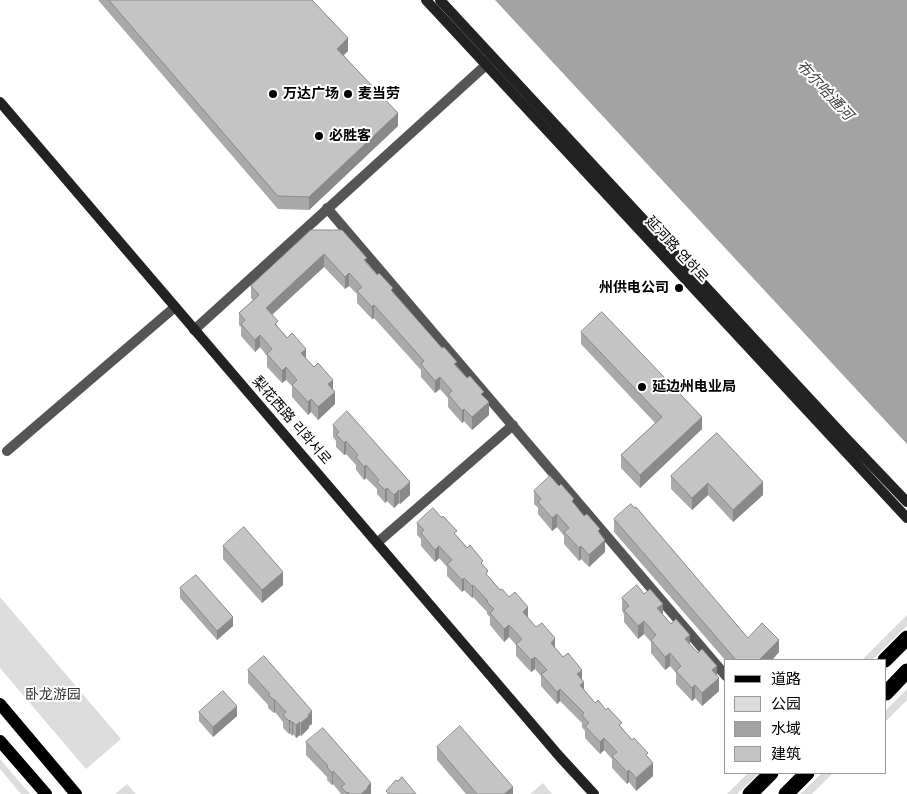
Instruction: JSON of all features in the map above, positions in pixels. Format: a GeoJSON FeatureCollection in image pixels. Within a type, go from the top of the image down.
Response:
{"type":"FeatureCollection","features":[{"type":"Feature","properties":{"kind":"highway"},"geometry":{"type":"LineString","coordinates":[[885,659],[907,638]]}},
{"type":"Feature","properties":{"kind":"highway"},"geometry":{"type":"LineString","coordinates":[[887,692],[907,671]]}},
{"type":"Feature","properties":{"kind":"highway"},"geometry":{"type":"LineString","coordinates":[[750,794],[770,774]]}},
{"type":"Feature","properties":{"kind":"highway"},"geometry":{"type":"LineString","coordinates":[[786,794],[806,774]]}},
{"type":"Feature","properties":{"kind":"main road","name":"延河路 연하로"},"geometry":{"type":"LineString","coordinates":[[426,0],[907,518]]}},
{"type":"Feature","properties":{"kind":"main road","name":"延河路 연하로"},"geometry":{"type":"LineString","coordinates":[[440,0],[907,502]]}},
{"type":"Feature","properties":{"kind":"main road","name":"梨花西路 리화서로"},"geometry":{"type":"LineString","coordinates":[[0,102],[376,543],[594,794]]}},
{"type":"Feature","properties":{"kind":"main road"},"geometry":{"type":"LineString","coordinates":[[0,704],[76,794]]}},
{"type":"Feature","properties":{"kind":"main road"},"geometry":{"type":"LineString","coordinates":[[0,740],[46,794]]}},
{"type":"Feature","properties":{"kind":"main road","name":"梨花西路 리화서로"},"geometry":{"type":"LineString","coordinates":[[560,757],[587,794]]}},
{"type":"Feature","properties":{"kind":"street"},"geometry":{"type":"LineString","coordinates":[[194,330],[486,65]]}},
{"type":"Feature","properties":{"kind":"street"},"geometry":{"type":"LineString","coordinates":[[327,208],[514,425],[724,674]]}},
{"type":"Feature","properties":{"kind":"street"},"geometry":{"type":"LineString","coordinates":[[7,451],[175,307]]}},
{"type":"Feature","properties":{"kind":"street"},"geometry":{"type":"LineString","coordinates":[[376,543],[514,425]]}},
{"type":"Feature","properties":{"kind":"green space","name":"卧龙游园"},"geometry":{"type":"Polygon","coordinates":[[[0,597],[121,739],[86,769],[0,668],[0,597]]]}},
{"type":"Feature","properties":{"kind":"green space"},"geometry":{"type":"Polygon","coordinates":[[[907,615],[907,626],[873,659],[863,659],[907,615]]]}},
{"type":"Feature","properties":{"kind":"green space"},"geometry":{"type":"Polygon","coordinates":[[[907,689],[907,700],[887,720],[887,709],[907,689]]]}},
{"type":"Feature","properties":{"kind":"green space"},"geometry":{"type":"Polygon","coordinates":[[[0,759],[30,794],[21,794],[0,769],[0,759]]]}},
{"type":"Feature","properties":{"kind":"green space"},"geometry":{"type":"Polygon","coordinates":[[[747,774],[758,774],[737,794],[727,794],[747,774]]]}},
{"type":"Feature","properties":{"kind":"green space"},"geometry":{"type":"Polygon","coordinates":[[[821,774],[832,774],[812,794],[800,794],[821,774]]]}},
{"type":"Feature","properties":{"kind":"green space"},"geometry":{"type":"Polygon","coordinates":[[[543,783],[552,794],[530,794],[543,783]]]}},
{"type":"Feature","properties":{"kind":"green space"},"geometry":{"type":"Polygon","coordinates":[[[127,784],[136,794],[115,794],[127,784]]]}},
{"type":"Feature","properties":{"kind":"water","name":"布尔哈通河"},"geometry":{"type":"Polygon","coordinates":[[[495,0],[907,0],[907,444],[495,0]]]}},
{"type":"Feature","properties":{"kind":"building","name":"万达广场"},"geometry":{"type":"Polygon","coordinates":[[[109,0],[312,0],[348,38],[337,49],[398,113],[309,197],[278,196],[109,0]]]}},
{"type":"Feature","properties":{"kind":"building"},"geometry":{"type":"Polygon","coordinates":[[[311,230],[342,230],[367,258],[364,260],[377,275],[379,273],[393,288],[391,290],[442,348],[444,347],[457,362],[454,364],[467,378],[470,376],[484,392],[481,394],[489,402],[472,417],[464,409],[462,411],[448,394],[452,391],[440,377],[435,381],[421,364],[424,361],[374,305],[372,307],[357,291],[362,287],[349,273],[345,277],[324,254],[266,308],[278,321],[275,324],[287,338],[292,333],[306,349],[301,353],[314,367],[318,363],[333,380],[328,384],[335,392],[318,407],[311,399],[308,402],[292,385],[297,380],[286,367],[282,371],[267,354],[272,349],[260,335],[255,340],[241,324],[245,320],[239,313],[259,295],[251,286],[311,230]]]}},
{"type":"Feature","properties":{"kind":"building","name":"延边州电业局"},"geometry":{"type":"Polygon","coordinates":[[[602,312],[702,417],[640,475],[621,455],[662,417],[581,332],[602,312]]]}},
{"type":"Feature","properties":{"kind":"building"},"geometry":{"type":"Polygon","coordinates":[[[347,411],[410,482],[394,495],[377,482],[379,480],[356,457],[358,455],[346,441],[344,443],[336,434],[339,432],[333,425],[347,411]]]}},
{"type":"Feature","properties":{"kind":"building"},"geometry":{"type":"Polygon","coordinates":[[[717,433],[763,482],[733,510],[708,483],[692,498],[671,476],[717,433]]]}},
{"type":"Feature","properties":{"kind":"building"},"geometry":{"type":"Polygon","coordinates":[[[550,476],[559,486],[561,484],[574,499],[572,501],[584,516],[587,514],[600,529],[598,531],[605,540],[589,555],[581,546],[579,548],[564,532],[569,528],[557,514],[552,518],[538,502],[541,499],[534,491],[550,476]]]}},
{"type":"Feature","properties":{"kind":"building"},"geometry":{"type":"Polygon","coordinates":[[[631,504],[634,508],[636,507],[748,638],[762,623],[779,640],[760,659],[735,659],[614,519],[631,504]]]}},
{"type":"Feature","properties":{"kind":"building"},"geometry":{"type":"Polygon","coordinates":[[[433,508],[457,531],[454,533],[467,548],[470,545],[483,561],[481,563],[488,571],[486,574],[500,590],[502,589],[509,597],[515,592],[528,607],[523,612],[536,627],[542,623],[555,638],[551,643],[563,657],[568,653],[582,670],[577,674],[584,682],[580,685],[595,703],[598,700],[606,710],[608,708],[622,723],[619,725],[632,740],[634,738],[648,753],[646,755],[653,763],[636,778],[629,770],[627,772],[612,756],[617,752],[604,738],[600,742],[585,726],[589,723],[582,715],[584,713],[560,689],[557,692],[541,674],[547,670],[535,657],[531,660],[516,644],[522,639],[509,625],[504,629],[490,613],[494,609],[488,601],[473,585],[464,578],[462,580],[447,564],[452,560],[439,546],[435,550],[421,533],[424,530],[417,523],[433,508]]]}},
{"type":"Feature","properties":{"kind":"building"},"geometry":{"type":"Polygon","coordinates":[[[244,527],[283,572],[262,590],[223,546],[244,527]]]}},
{"type":"Feature","properties":{"kind":"building"},"geometry":{"type":"Polygon","coordinates":[[[196,575],[233,617],[217,631],[180,588],[196,575]]]}},
{"type":"Feature","properties":{"kind":"building"},"geometry":{"type":"Polygon","coordinates":[[[637,585],[644,594],[650,589],[663,604],[657,608],[671,624],[676,619],[690,635],[685,639],[698,653],[702,649],[717,666],[712,670],[719,678],[702,693],[695,685],[692,688],[676,671],[681,666],[670,653],[665,657],[651,640],[656,635],[644,621],[638,626],[624,610],[629,606],[622,598],[637,585]]]}},
{"type":"Feature","properties":{"kind":"building"},"geometry":{"type":"Polygon","coordinates":[[[264,656],[312,711],[301,723],[296,725],[283,715],[286,712],[268,695],[270,694],[248,670],[264,656]]]}},
{"type":"Feature","properties":{"kind":"building"},"geometry":{"type":"Polygon","coordinates":[[[223,691],[237,706],[213,727],[199,712],[223,691]]]}},
{"type":"Feature","properties":{"kind":"building"},"geometry":{"type":"Polygon","coordinates":[[[460,726],[513,787],[504,794],[477,794],[437,747],[460,726]]]}},
{"type":"Feature","properties":{"kind":"building"},"geometry":{"type":"Polygon","coordinates":[[[323,728],[371,783],[361,794],[347,793],[341,787],[345,784],[333,771],[332,773],[306,742],[323,728]]]}},
{"type":"Feature","properties":{"kind":"building"},"geometry":{"type":"Polygon","coordinates":[[[402,777],[416,794],[389,794],[386,791],[396,780],[398,781],[402,777]]]}},
{"type":"Feature","properties":{"kind":"place","name":"万达广场"},"geometry":{"type":"Point","coordinates":[273,94]}},
{"type":"Feature","properties":{"kind":"place","name":"麦当劳"},"geometry":{"type":"Point","coordinates":[348,94]}},
{"type":"Feature","properties":{"kind":"place","name":"必胜客"},"geometry":{"type":"Point","coordinates":[319,136]}},
{"type":"Feature","properties":{"kind":"place","name":"州供电公司"},"geometry":{"type":"Point","coordinates":[679,288]}},
{"type":"Feature","properties":{"kind":"place","name":"延边州电业局"},"geometry":{"type":"Point","coordinates":[642,387]}}]}
